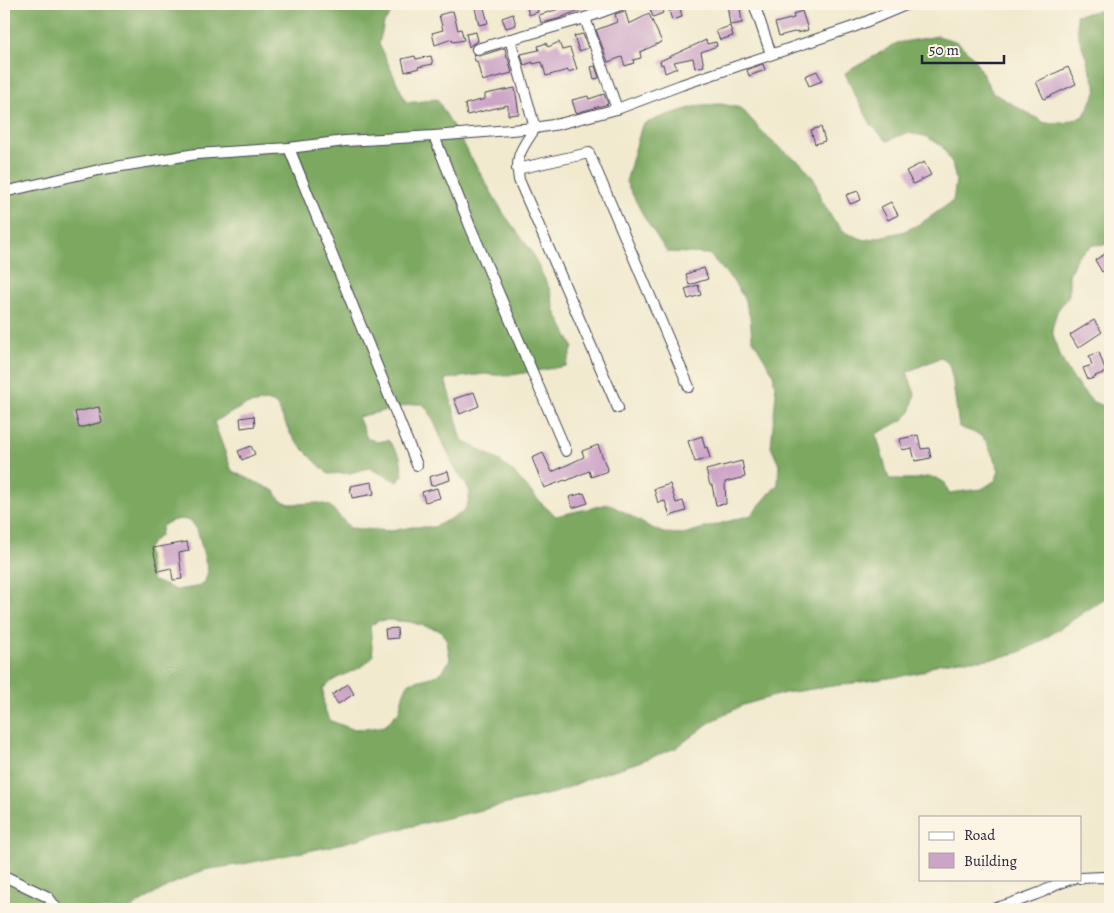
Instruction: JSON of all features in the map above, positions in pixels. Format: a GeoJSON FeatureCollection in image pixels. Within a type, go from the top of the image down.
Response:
{"type":"FeatureCollection","features":[{"type":"Feature","properties":{"kind":"street"},"geometry":{"type":"LineString","coordinates":[[477,49],[585,18],[623,4]]}},
{"type":"Feature","properties":{"kind":"street"},"geometry":{"type":"LineString","coordinates":[[754,4],[771,54]]}},
{"type":"Feature","properties":{"kind":"street"},"geometry":{"type":"LineString","coordinates":[[4,192],[103,169],[186,156],[289,148],[345,141],[535,128],[559,124],[616,109],[856,26],[908,4]]}},
{"type":"Feature","properties":{"kind":"street"},"geometry":{"type":"LineString","coordinates":[[585,18],[616,109]]}},
{"type":"Feature","properties":{"kind":"street"},"geometry":{"type":"LineString","coordinates":[[510,39],[535,128],[519,153],[517,169],[519,180],[618,408]]}},
{"type":"Feature","properties":{"kind":"street"},"geometry":{"type":"LineString","coordinates":[[434,136],[470,226],[566,451]]}},
{"type":"Feature","properties":{"kind":"street"},"geometry":{"type":"LineString","coordinates":[[289,148],[418,465]]}},
{"type":"Feature","properties":{"kind":"street"},"geometry":{"type":"LineString","coordinates":[[517,169],[589,153],[689,387]]}},
{"type":"Feature","properties":{"kind":"street"},"geometry":{"type":"LineString","coordinates":[[4,876],[48,897],[57,909]]}},
{"type":"Feature","properties":{"kind":"street"},"geometry":{"type":"LineString","coordinates":[[1082,878],[1110,878]]}},
{"type":"Feature","properties":{"kind":"street"},"geometry":{"type":"LineString","coordinates":[[992,909],[1010,904],[1067,880]]}},
{"type":"Feature","properties":{"kind":"green space"},"geometry":{"type":"Polygon","coordinates":[[[4,4],[398,4],[384,23],[379,44],[406,102],[437,99],[504,214],[531,251],[550,290],[555,311],[573,347],[566,366],[506,376],[485,374],[445,379],[462,440],[498,460],[514,473],[541,503],[556,516],[608,504],[663,533],[683,534],[751,515],[778,484],[779,465],[771,447],[776,393],[773,374],[752,338],[750,317],[744,298],[733,281],[709,254],[667,252],[644,217],[626,182],[642,125],[700,105],[721,104],[741,108],[769,139],[801,163],[814,179],[821,199],[832,218],[846,233],[865,240],[902,232],[920,224],[953,201],[956,181],[952,163],[942,146],[925,136],[906,133],[887,141],[872,126],[845,73],[897,43],[938,36],[958,42],[973,57],[993,93],[1045,123],[1065,123],[1084,116],[1097,90],[1078,34],[1076,15],[1097,11],[1110,13],[1110,244],[1093,245],[1077,256],[1069,275],[1069,295],[1057,311],[1052,330],[1058,352],[1079,387],[1093,402],[1110,408],[1110,595],[1038,643],[1020,652],[981,660],[960,660],[938,664],[921,672],[902,676],[785,693],[743,705],[709,723],[676,748],[595,776],[558,792],[328,847],[204,870],[168,886],[129,909],[4,909],[4,4]],[[942,357],[907,372],[915,394],[910,413],[903,420],[876,434],[889,479],[937,478],[945,483],[949,493],[982,489],[996,480],[999,470],[986,441],[978,434],[959,427],[949,365],[942,357]],[[266,401],[245,405],[214,422],[232,471],[275,491],[280,500],[290,504],[320,503],[330,506],[350,528],[391,531],[412,527],[434,527],[464,512],[470,492],[453,465],[430,413],[423,404],[413,404],[358,417],[367,438],[377,442],[388,440],[400,456],[403,475],[398,482],[369,468],[350,473],[328,474],[291,435],[276,404],[266,401]],[[181,519],[171,521],[162,526],[160,536],[152,542],[147,550],[152,580],[176,590],[196,587],[205,582],[208,571],[197,529],[191,521],[181,519]],[[378,621],[370,626],[373,656],[362,666],[335,679],[323,689],[324,709],[331,721],[352,729],[385,726],[399,711],[404,692],[409,683],[438,675],[450,659],[446,637],[439,630],[410,622],[378,621]]]}},
{"type":"Feature","properties":{"kind":"building"},"geometry":{"type":"Polygon","coordinates":[[[474,4],[483,4],[488,23],[479,25],[474,4]]]}},
{"type":"Feature","properties":{"kind":"building"},"geometry":{"type":"Polygon","coordinates":[[[526,4],[536,4],[538,12],[529,15],[526,4]]]}},
{"type":"Feature","properties":{"kind":"building"},"geometry":{"type":"Polygon","coordinates":[[[557,4],[593,4],[558,19],[541,23],[539,15],[559,9],[557,4]]]}},
{"type":"Feature","properties":{"kind":"building"},"geometry":{"type":"Polygon","coordinates":[[[648,4],[660,4],[663,13],[653,17],[648,4]]]}},
{"type":"Feature","properties":{"kind":"building"},"geometry":{"type":"Polygon","coordinates":[[[727,4],[739,4],[742,23],[730,25],[727,4]]]}},
{"type":"Feature","properties":{"kind":"building"},"geometry":{"type":"Polygon","coordinates":[[[680,8],[682,17],[672,20],[669,11],[680,8]]]}},
{"type":"Feature","properties":{"kind":"building"},"geometry":{"type":"Polygon","coordinates":[[[453,11],[458,30],[461,29],[464,40],[453,42],[452,39],[435,45],[432,33],[443,30],[439,15],[453,11]]]}},
{"type":"Feature","properties":{"kind":"building"},"geometry":{"type":"Polygon","coordinates":[[[625,11],[629,24],[649,14],[662,42],[640,52],[641,58],[633,60],[634,63],[625,66],[622,57],[608,62],[596,30],[617,22],[615,14],[625,11]]]}},
{"type":"Feature","properties":{"kind":"building"},"geometry":{"type":"Polygon","coordinates":[[[802,11],[808,30],[779,36],[775,23],[794,18],[793,14],[802,11]]]}},
{"type":"Feature","properties":{"kind":"building"},"geometry":{"type":"Polygon","coordinates":[[[513,14],[516,25],[506,28],[502,18],[513,14]]]}},
{"type":"Feature","properties":{"kind":"building"},"geometry":{"type":"Polygon","coordinates":[[[730,26],[733,36],[720,40],[716,31],[730,26]]]}},
{"type":"Feature","properties":{"kind":"building"},"geometry":{"type":"Polygon","coordinates":[[[476,32],[478,41],[469,47],[466,34],[476,32]]]}},
{"type":"Feature","properties":{"kind":"building"},"geometry":{"type":"Polygon","coordinates":[[[583,34],[588,48],[579,51],[574,36],[583,34]]]}},
{"type":"Feature","properties":{"kind":"building"},"geometry":{"type":"Polygon","coordinates":[[[706,40],[707,44],[716,42],[717,46],[701,52],[704,66],[695,68],[693,58],[674,62],[677,68],[665,73],[663,64],[661,65],[660,61],[706,40]]]}},
{"type":"Feature","properties":{"kind":"building"},"geometry":{"type":"Polygon","coordinates":[[[559,42],[562,50],[570,48],[577,69],[546,76],[542,62],[524,65],[521,54],[539,50],[538,46],[546,43],[548,47],[559,42]]]}},
{"type":"Feature","properties":{"kind":"building"},"geometry":{"type":"Polygon","coordinates":[[[505,48],[512,73],[482,81],[477,61],[475,61],[473,54],[479,56],[505,48]]]}},
{"type":"Feature","properties":{"kind":"building"},"geometry":{"type":"Polygon","coordinates":[[[415,56],[416,59],[431,56],[433,64],[405,72],[402,59],[415,56]]]}},
{"type":"Feature","properties":{"kind":"building"},"geometry":{"type":"Polygon","coordinates":[[[763,64],[765,70],[749,76],[747,70],[763,64]]]}},
{"type":"Feature","properties":{"kind":"building"},"geometry":{"type":"Polygon","coordinates":[[[595,66],[599,78],[594,79],[591,67],[595,66]]]}},
{"type":"Feature","properties":{"kind":"building"},"geometry":{"type":"Polygon","coordinates":[[[1068,67],[1076,84],[1044,99],[1036,82],[1068,67]]]}},
{"type":"Feature","properties":{"kind":"building"},"geometry":{"type":"Polygon","coordinates":[[[817,71],[822,81],[809,86],[805,76],[817,71]]]}},
{"type":"Feature","properties":{"kind":"building"},"geometry":{"type":"Polygon","coordinates":[[[515,88],[519,114],[508,115],[508,105],[467,115],[465,104],[485,99],[485,94],[515,88]]]}},
{"type":"Feature","properties":{"kind":"building"},"geometry":{"type":"Polygon","coordinates":[[[604,94],[608,104],[576,113],[572,100],[588,96],[589,99],[604,94]]]}},
{"type":"Feature","properties":{"kind":"building"},"geometry":{"type":"Polygon","coordinates":[[[821,127],[825,141],[815,144],[811,130],[821,127]]]}},
{"type":"Feature","properties":{"kind":"building"},"geometry":{"type":"Polygon","coordinates":[[[924,162],[931,175],[913,184],[906,171],[924,162]]]}},
{"type":"Feature","properties":{"kind":"building"},"geometry":{"type":"Polygon","coordinates":[[[858,191],[861,200],[850,204],[846,195],[858,191]]]}},
{"type":"Feature","properties":{"kind":"building"},"geometry":{"type":"Polygon","coordinates":[[[891,202],[898,215],[888,220],[881,207],[891,202]]]}},
{"type":"Feature","properties":{"kind":"building"},"geometry":{"type":"Polygon","coordinates":[[[1110,251],[1110,267],[1102,272],[1095,260],[1110,251]]]}},
{"type":"Feature","properties":{"kind":"building"},"geometry":{"type":"Polygon","coordinates":[[[704,268],[708,279],[689,285],[686,274],[704,268]]]}},
{"type":"Feature","properties":{"kind":"building"},"geometry":{"type":"Polygon","coordinates":[[[698,285],[701,295],[688,299],[685,289],[698,285]]]}},
{"type":"Feature","properties":{"kind":"building"},"geometry":{"type":"Polygon","coordinates":[[[1094,320],[1102,332],[1078,348],[1070,335],[1094,320]]]}},
{"type":"Feature","properties":{"kind":"building"},"geometry":{"type":"Polygon","coordinates":[[[1099,352],[1106,372],[1088,380],[1083,368],[1092,365],[1089,356],[1099,352]]]}},
{"type":"Feature","properties":{"kind":"building"},"geometry":{"type":"Polygon","coordinates":[[[474,392],[479,406],[460,414],[454,399],[474,392]]]}},
{"type":"Feature","properties":{"kind":"building"},"geometry":{"type":"Polygon","coordinates":[[[99,407],[102,422],[79,428],[75,412],[99,407]]]}},
{"type":"Feature","properties":{"kind":"building"},"geometry":{"type":"Polygon","coordinates":[[[254,416],[255,426],[241,428],[240,418],[254,416]]]}},
{"type":"Feature","properties":{"kind":"building"},"geometry":{"type":"Polygon","coordinates":[[[918,435],[921,449],[929,448],[931,458],[915,461],[912,448],[902,450],[900,439],[918,435]]]}},
{"type":"Feature","properties":{"kind":"building"},"geometry":{"type":"Polygon","coordinates":[[[702,436],[710,458],[695,462],[688,441],[702,436]]]}},
{"type":"Feature","properties":{"kind":"building"},"geometry":{"type":"Polygon","coordinates":[[[598,445],[608,471],[591,477],[589,471],[544,488],[532,458],[543,453],[552,472],[584,457],[582,451],[598,445]]]}},
{"type":"Feature","properties":{"kind":"building"},"geometry":{"type":"Polygon","coordinates":[[[251,446],[255,454],[242,460],[238,451],[251,446]]]}},
{"type":"Feature","properties":{"kind":"building"},"geometry":{"type":"Polygon","coordinates":[[[742,461],[745,477],[725,482],[726,504],[716,505],[712,485],[710,485],[706,470],[742,461]]]}},
{"type":"Feature","properties":{"kind":"building"},"geometry":{"type":"Polygon","coordinates":[[[448,471],[450,480],[431,486],[429,477],[448,471]]]}},
{"type":"Feature","properties":{"kind":"building"},"geometry":{"type":"Polygon","coordinates":[[[372,482],[374,494],[352,498],[350,486],[372,482]]]}},
{"type":"Feature","properties":{"kind":"building"},"geometry":{"type":"Polygon","coordinates":[[[670,484],[676,503],[683,501],[686,511],[670,516],[665,501],[658,503],[654,489],[670,484]]]}},
{"type":"Feature","properties":{"kind":"building"},"geometry":{"type":"Polygon","coordinates":[[[437,488],[440,498],[425,502],[422,492],[437,488]]]}},
{"type":"Feature","properties":{"kind":"building"},"geometry":{"type":"Polygon","coordinates":[[[584,493],[588,503],[573,508],[569,497],[584,493]]]}},
{"type":"Feature","properties":{"kind":"building"},"geometry":{"type":"Polygon","coordinates":[[[187,542],[189,551],[179,553],[182,579],[173,580],[171,568],[158,571],[153,548],[187,542]]]}},
{"type":"Feature","properties":{"kind":"building"},"geometry":{"type":"Polygon","coordinates":[[[397,628],[398,638],[386,639],[385,629],[397,628]]]}},
{"type":"Feature","properties":{"kind":"building"},"geometry":{"type":"Polygon","coordinates":[[[348,684],[354,694],[338,704],[332,695],[348,684]]]}}]}
